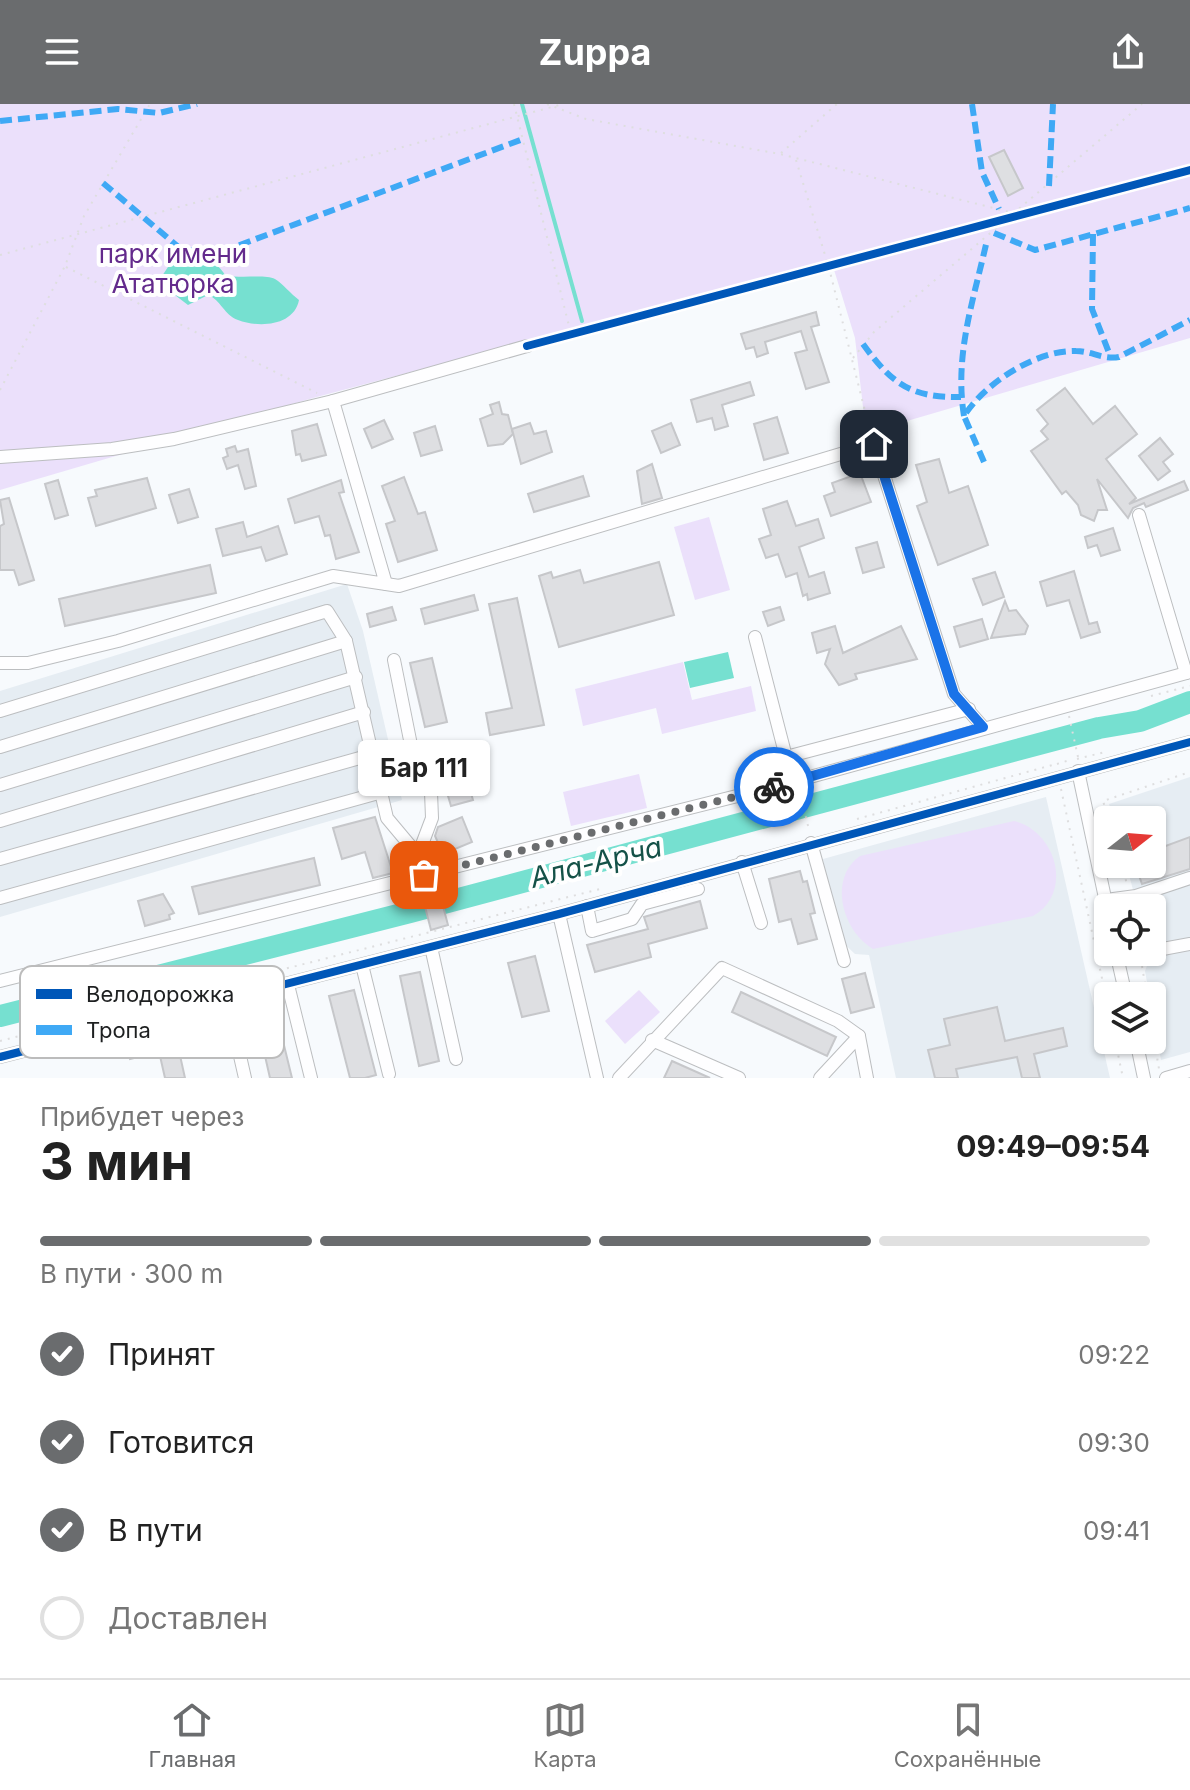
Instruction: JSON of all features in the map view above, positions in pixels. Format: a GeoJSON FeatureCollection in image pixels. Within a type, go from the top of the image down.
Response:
{"type":"FeatureCollection","features":[{"type":"Feature","properties":{"kind":"street"},"geometry":{"type":"LineString","coordinates":[[0,457],[112,449],[174,439],[333,401],[527,346]]}},
{"type":"Feature","properties":{"kind":"street"},"geometry":{"type":"LineString","coordinates":[[333,401],[386,584]]}},
{"type":"Feature","properties":{"kind":"street"},"geometry":{"type":"LineString","coordinates":[[0,663],[28,663],[118,641],[333,576],[399,586],[874,444],[954,694],[983,727]]}},
{"type":"Feature","properties":{"kind":"street"},"geometry":{"type":"LineString","coordinates":[[60,966],[781,785],[1188,672],[1139,515]]}},
{"type":"Feature","properties":{"kind":"street"},"geometry":{"type":"LineString","coordinates":[[0,711],[327,611],[346,641],[387,818],[418,855],[424,875]]}},
{"type":"Feature","properties":{"kind":"street"},"geometry":{"type":"LineString","coordinates":[[755,637],[786,757],[969,709]]}},
{"type":"Feature","properties":{"kind":"street"},"geometry":{"type":"LineString","coordinates":[[0,747],[346,641]]}},
{"type":"Feature","properties":{"kind":"street"},"geometry":{"type":"LineString","coordinates":[[394,660],[411,745],[431,792],[432,818],[418,855]]}},
{"type":"Feature","properties":{"kind":"street"},"geometry":{"type":"LineString","coordinates":[[0,785],[356,677]]}},
{"type":"Feature","properties":{"kind":"street"},"geometry":{"type":"LineString","coordinates":[[0,821],[364,712]]}},
{"type":"Feature","properties":{"kind":"street"},"geometry":{"type":"LineString","coordinates":[[284,986],[559,914],[742,862],[810,838],[1057,770],[1190,742]]}},
{"type":"Feature","properties":{"kind":"street"},"geometry":{"type":"LineString","coordinates":[[0,859],[374,754]]}},
{"type":"Feature","properties":{"kind":"street"},"geometry":{"type":"LineString","coordinates":[[1078,765],[1105,894]]}},
{"type":"Feature","properties":{"kind":"street"},"geometry":{"type":"LineString","coordinates":[[0,898],[382,792]]}},
{"type":"Feature","properties":{"kind":"street"},"geometry":{"type":"LineString","coordinates":[[810,838],[844,961]]}},
{"type":"Feature","properties":{"kind":"street"},"geometry":{"type":"LineString","coordinates":[[742,862],[761,923]]}},
{"type":"Feature","properties":{"kind":"street"},"geometry":{"type":"LineString","coordinates":[[1142,894],[1190,878]]}},
{"type":"Feature","properties":{"kind":"street"},"geometry":{"type":"LineString","coordinates":[[587,906],[592,931],[632,919],[642,904],[698,889]]}},
{"type":"Feature","properties":{"kind":"street"},"geometry":{"type":"LineString","coordinates":[[559,914],[597,1078]]}},
{"type":"Feature","properties":{"kind":"street"},"geometry":{"type":"LineString","coordinates":[[1166,948],[1190,944]]}},
{"type":"Feature","properties":{"kind":"street"},"geometry":{"type":"LineString","coordinates":[[431,947],[456,1059]]}},
{"type":"Feature","properties":{"kind":"street"},"geometry":{"type":"LineString","coordinates":[[362,965],[389,1074]]}},
{"type":"Feature","properties":{"kind":"street"},"geometry":{"type":"LineString","coordinates":[[619,1078],[722,968],[838,1021],[859,1036],[867,1078]]}},
{"type":"Feature","properties":{"kind":"street"},"geometry":{"type":"LineString","coordinates":[[0,981],[20,976]]}},
{"type":"Feature","properties":{"kind":"street"},"geometry":{"type":"LineString","coordinates":[[288,985],[311,1078]]}},
{"type":"Feature","properties":{"kind":"street"},"geometry":{"type":"LineString","coordinates":[[820,1078],[859,1036]]}},
{"type":"Feature","properties":{"kind":"street"},"geometry":{"type":"LineString","coordinates":[[652,1040],[739,1078]]}},
{"type":"Feature","properties":{"kind":"street"},"geometry":{"type":"LineString","coordinates":[[0,1057],[20,1052]]}},
{"type":"Feature","properties":{"kind":"street"},"geometry":{"type":"LineString","coordinates":[[1139,1054],[1144,1078]]}},
{"type":"Feature","properties":{"kind":"street"},"geometry":{"type":"LineString","coordinates":[[240,1058],[245,1078]]}},
{"type":"Feature","properties":{"kind":"street"},"geometry":{"type":"LineString","coordinates":[[1162,1076],[1190,1071]]}},
{"type":"Feature","properties":{"kind":"path"},"geometry":{"type":"LineString","coordinates":[[0,390],[65,266],[75,235],[150,104]]}},
{"type":"Feature","properties":{"kind":"path"},"geometry":{"type":"LineString","coordinates":[[514,104],[571,334]]}},
{"type":"Feature","properties":{"kind":"path"},"geometry":{"type":"LineString","coordinates":[[0,255],[563,104]]}},
{"type":"Feature","properties":{"kind":"path"},"geometry":{"type":"LineString","coordinates":[[780,154],[837,104]]}},
{"type":"Feature","properties":{"kind":"path"},"geometry":{"type":"LineString","coordinates":[[853,358],[874,332],[1017,214],[1142,104]]}},
{"type":"Feature","properties":{"kind":"path"},"geometry":{"type":"LineString","coordinates":[[548,106],[586,119],[780,154],[1017,214]]}},
{"type":"Feature","properties":{"kind":"path"},"geometry":{"type":"LineString","coordinates":[[796,160],[829,268],[874,444]]}},
{"type":"Feature","properties":{"kind":"path"},"geometry":{"type":"LineString","coordinates":[[988,222],[1030,211]]}},
{"type":"Feature","properties":{"kind":"path"},"geometry":{"type":"LineString","coordinates":[[814,272],[843,264]]}},
{"type":"Feature","properties":{"kind":"path"},"geometry":{"type":"LineString","coordinates":[[65,266],[333,401]]}},
{"type":"Feature","properties":{"kind":"path"},"geometry":{"type":"LineString","coordinates":[[556,338],[586,330]]}},
{"type":"Feature","properties":{"kind":"path"},"geometry":{"type":"LineString","coordinates":[[855,820],[1078,765],[1070,717]]}},
{"type":"Feature","properties":{"kind":"path"},"geometry":{"type":"LineString","coordinates":[[1057,770],[1103,982]]}},
{"type":"Feature","properties":{"kind":"path"},"geometry":{"type":"LineString","coordinates":[[1105,806],[1103,801],[1190,772]]}},
{"type":"Feature","properties":{"kind":"path"},"geometry":{"type":"LineString","coordinates":[[799,792],[810,838]]}},
{"type":"Feature","properties":{"kind":"path"},"geometry":{"type":"LineString","coordinates":[[284,969],[603,888]]}},
{"type":"Feature","properties":{"kind":"path"},"geometry":{"type":"LineString","coordinates":[[0,1041],[20,1036]]}},
{"type":"Feature","properties":{"kind":"path"},"geometry":{"type":"LineString","coordinates":[[1118,1054],[1123,1078]]}},
{"type":"Feature","properties":{"kind":"path"},"geometry":{"type":"LineString","coordinates":[[1158,1054],[1162,1076]]}},
{"type":"Feature","properties":{"kind":"shaded area"},"geometry":{"type":"Polygon","coordinates":[[[182,247],[216,265],[225,275],[275,279],[299,300],[296,309],[283,320],[256,324],[233,318],[208,295],[188,305],[163,286],[160,279],[168,267],[165,257],[170,250],[182,247]]]}},
{"type":"Feature","properties":{"kind":"shaded area"},"geometry":{"type":"Polygon","coordinates":[[[347,584],[363,631],[402,800],[0,917],[0,691],[347,584]]]}},
{"type":"Feature","properties":{"kind":"shaded area"},"geometry":{"type":"Polygon","coordinates":[[[728,652],[734,678],[690,688],[684,662],[728,652]]]}},
{"type":"Feature","properties":{"kind":"shaded area"},"geometry":{"type":"Polygon","coordinates":[[[1190,777],[1190,1052],[1161,1060],[1160,1054],[1166,1054],[1166,982],[1147,982],[1145,971],[1147,966],[1166,966],[1166,894],[1134,894],[1130,878],[1166,878],[1166,806],[1109,804],[1190,777]]]}},
{"type":"Feature","properties":{"kind":"shaded area"},"geometry":{"type":"Polygon","coordinates":[[[1046,797],[1094,1008],[1094,1054],[1105,1054],[1110,1078],[896,1078],[869,955],[855,954],[833,933],[823,859],[1046,797]]]}},
{"type":"Feature","properties":{"kind":"green space","name":"парк имени Ататюрка"},"geometry":{"type":"Polygon","coordinates":[[[0,104],[1190,104],[1190,338],[866,433],[855,338],[831,260],[313,398],[0,490],[0,104]]]}},
{"type":"Feature","properties":{"kind":"green space"},"geometry":{"type":"Polygon","coordinates":[[[709,517],[730,590],[695,600],[674,527],[709,517]]]}},
{"type":"Feature","properties":{"kind":"green space"},"geometry":{"type":"Polygon","coordinates":[[[683,662],[692,700],[751,686],[756,711],[662,734],[656,708],[583,726],[575,689],[683,662]]]}},
{"type":"Feature","properties":{"kind":"green space"},"geometry":{"type":"Polygon","coordinates":[[[639,774],[647,808],[571,826],[563,792],[639,774]]]}},
{"type":"Feature","properties":{"kind":"green space"},"geometry":{"type":"Polygon","coordinates":[[[1014,821],[1029,827],[1040,837],[1055,864],[1053,893],[1046,906],[1033,916],[873,949],[853,930],[843,904],[842,890],[844,877],[860,856],[1014,821]]]}},
{"type":"Feature","properties":{"kind":"green space"},"geometry":{"type":"Polygon","coordinates":[[[639,990],[660,1012],[625,1044],[605,1021],[639,990]]]}},
{"type":"Feature","properties":{"kind":"building"},"geometry":{"type":"Polygon","coordinates":[[[1004,150],[1023,188],[1008,196],[989,157],[1004,150]]]}},
{"type":"Feature","properties":{"kind":"building"},"geometry":{"type":"Polygon","coordinates":[[[816,312],[819,325],[811,327],[829,382],[806,389],[795,353],[807,350],[801,331],[765,342],[768,353],[757,357],[754,347],[746,349],[741,334],[816,312]]]}},
{"type":"Feature","properties":{"kind":"building"},"geometry":{"type":"Polygon","coordinates":[[[750,382],[754,395],[722,405],[728,426],[715,430],[712,418],[697,422],[691,400],[750,382]]]}},
{"type":"Feature","properties":{"kind":"building"},"geometry":{"type":"Polygon","coordinates":[[[1065,388],[1093,424],[1115,406],[1137,434],[1106,459],[1136,498],[1129,504],[1184,481],[1188,490],[1146,507],[1144,503],[1133,508],[1128,518],[1097,479],[1107,510],[1098,510],[1094,521],[1081,515],[1078,505],[1066,491],[1062,494],[1031,451],[1048,439],[1041,431],[1048,424],[1037,410],[1065,388]]]}},
{"type":"Feature","properties":{"kind":"building"},"geometry":{"type":"Polygon","coordinates":[[[499,402],[502,414],[508,415],[513,434],[503,444],[488,446],[480,419],[493,414],[490,405],[499,402]]]}},
{"type":"Feature","properties":{"kind":"building"},"geometry":{"type":"Polygon","coordinates":[[[777,417],[788,453],[764,460],[754,424],[777,417]]]}},
{"type":"Feature","properties":{"kind":"building"},"geometry":{"type":"Polygon","coordinates":[[[384,420],[393,439],[372,448],[364,429],[384,420]]]}},
{"type":"Feature","properties":{"kind":"building"},"geometry":{"type":"Polygon","coordinates":[[[530,423],[534,434],[546,431],[552,452],[521,464],[512,429],[530,423]]]}},
{"type":"Feature","properties":{"kind":"building"},"geometry":{"type":"Polygon","coordinates":[[[671,423],[680,445],[661,453],[652,431],[671,423]]]}},
{"type":"Feature","properties":{"kind":"building"},"geometry":{"type":"Polygon","coordinates":[[[317,424],[326,455],[302,461],[300,454],[296,455],[292,431],[317,424]]]}},
{"type":"Feature","properties":{"kind":"building"},"geometry":{"type":"Polygon","coordinates":[[[435,426],[442,450],[421,456],[414,433],[435,426]]]}},
{"type":"Feature","properties":{"kind":"building"},"geometry":{"type":"Polygon","coordinates":[[[1160,438],[1173,454],[1163,462],[1170,471],[1158,480],[1139,456],[1160,438]]]}},
{"type":"Feature","properties":{"kind":"building"},"geometry":{"type":"Polygon","coordinates":[[[235,446],[237,452],[248,449],[256,486],[245,489],[238,465],[227,469],[223,458],[228,456],[226,449],[235,446]]]}},
{"type":"Feature","properties":{"kind":"building"},"geometry":{"type":"Polygon","coordinates":[[[939,459],[949,493],[968,486],[988,545],[938,565],[917,506],[927,502],[916,465],[939,459]]]}},
{"type":"Feature","properties":{"kind":"building"},"geometry":{"type":"Polygon","coordinates":[[[652,464],[662,498],[642,504],[637,471],[652,464]]]}},
{"type":"Feature","properties":{"kind":"building"},"geometry":{"type":"Polygon","coordinates":[[[860,473],[871,502],[831,516],[824,496],[835,492],[832,483],[860,473]]]}},
{"type":"Feature","properties":{"kind":"building"},"geometry":{"type":"Polygon","coordinates":[[[583,476],[589,496],[534,512],[528,494],[583,476]]]}},
{"type":"Feature","properties":{"kind":"building"},"geometry":{"type":"Polygon","coordinates":[[[404,477],[418,514],[425,512],[437,550],[398,562],[386,524],[395,521],[382,486],[404,477]]]}},
{"type":"Feature","properties":{"kind":"building"},"geometry":{"type":"Polygon","coordinates":[[[147,478],[156,508],[96,526],[88,498],[97,496],[95,490],[147,478]]]}},
{"type":"Feature","properties":{"kind":"building"},"geometry":{"type":"Polygon","coordinates":[[[58,480],[68,515],[55,519],[45,484],[58,480]]]}},
{"type":"Feature","properties":{"kind":"building"},"geometry":{"type":"Polygon","coordinates":[[[341,480],[344,492],[339,493],[359,552],[336,559],[330,535],[325,536],[319,516],[295,523],[288,499],[341,480]]]}},
{"type":"Feature","properties":{"kind":"building"},"geometry":{"type":"Polygon","coordinates":[[[189,489],[198,517],[178,523],[169,495],[189,489]]]}},
{"type":"Feature","properties":{"kind":"building"},"geometry":{"type":"Polygon","coordinates":[[[9,498],[34,580],[19,585],[14,570],[0,570],[0,526],[4,524],[0,500],[9,498]]]}},
{"type":"Feature","properties":{"kind":"building"},"geometry":{"type":"Polygon","coordinates":[[[787,501],[796,526],[818,519],[824,538],[799,547],[809,577],[824,572],[830,593],[808,600],[807,594],[803,596],[797,573],[786,577],[778,554],[766,558],[759,539],[771,535],[763,509],[787,501]]]}},
{"type":"Feature","properties":{"kind":"building"},"geometry":{"type":"Polygon","coordinates":[[[243,522],[247,537],[278,526],[287,554],[266,561],[261,547],[223,556],[216,529],[243,522]]]}},
{"type":"Feature","properties":{"kind":"building"},"geometry":{"type":"Polygon","coordinates":[[[1113,528],[1120,550],[1101,556],[1097,545],[1088,548],[1085,537],[1113,528]]]}},
{"type":"Feature","properties":{"kind":"building"},"geometry":{"type":"Polygon","coordinates":[[[877,542],[884,567],[863,573],[856,548],[877,542]]]}},
{"type":"Feature","properties":{"kind":"building"},"geometry":{"type":"Polygon","coordinates":[[[659,562],[674,615],[559,647],[539,576],[551,572],[553,578],[580,570],[584,583],[659,562]]]}},
{"type":"Feature","properties":{"kind":"building"},"geometry":{"type":"Polygon","coordinates":[[[210,565],[216,593],[65,626],[59,599],[210,565]]]}},
{"type":"Feature","properties":{"kind":"building"},"geometry":{"type":"Polygon","coordinates":[[[1074,571],[1089,624],[1097,622],[1100,632],[1081,638],[1069,600],[1047,606],[1040,582],[1074,571]]]}},
{"type":"Feature","properties":{"kind":"building"},"geometry":{"type":"Polygon","coordinates":[[[995,572],[1004,597],[983,605],[973,579],[995,572]]]}},
{"type":"Feature","properties":{"kind":"building"},"geometry":{"type":"Polygon","coordinates":[[[474,595],[478,610],[425,624],[421,609],[474,595]]]}},
{"type":"Feature","properties":{"kind":"building"},"geometry":{"type":"Polygon","coordinates":[[[517,598],[544,725],[490,735],[486,713],[512,708],[489,604],[517,598]]]}},
{"type":"Feature","properties":{"kind":"building"},"geometry":{"type":"Polygon","coordinates":[[[1005,601],[1009,611],[1016,610],[1028,626],[1025,634],[991,638],[1005,601]]]}},
{"type":"Feature","properties":{"kind":"building"},"geometry":{"type":"Polygon","coordinates":[[[392,607],[396,620],[370,627],[367,614],[392,607]]]}},
{"type":"Feature","properties":{"kind":"building"},"geometry":{"type":"Polygon","coordinates":[[[780,607],[784,620],[768,626],[763,612],[780,607]]]}},
{"type":"Feature","properties":{"kind":"building"},"geometry":{"type":"Polygon","coordinates":[[[982,619],[988,639],[960,647],[954,627],[982,619]]]}},
{"type":"Feature","properties":{"kind":"building"},"geometry":{"type":"Polygon","coordinates":[[[835,626],[843,653],[901,626],[917,659],[855,674],[857,679],[839,685],[825,664],[830,649],[817,653],[812,633],[835,626]]]}},
{"type":"Feature","properties":{"kind":"building"},"geometry":{"type":"Polygon","coordinates":[[[432,658],[447,722],[425,727],[410,663],[432,658]]]}},
{"type":"Feature","properties":{"kind":"building"},"geometry":{"type":"Polygon","coordinates":[[[465,773],[473,800],[451,806],[443,779],[465,773]]]}},
{"type":"Feature","properties":{"kind":"building"},"geometry":{"type":"Polygon","coordinates":[[[375,817],[393,873],[373,878],[365,852],[342,859],[333,828],[375,817]]]}},
{"type":"Feature","properties":{"kind":"building"},"geometry":{"type":"Polygon","coordinates":[[[462,817],[472,842],[443,854],[435,836],[438,827],[462,817]]]}},
{"type":"Feature","properties":{"kind":"building"},"geometry":{"type":"Polygon","coordinates":[[[1190,837],[1190,869],[1166,876],[1166,846],[1190,837]]]}},
{"type":"Feature","properties":{"kind":"building"},"geometry":{"type":"Polygon","coordinates":[[[314,858],[320,885],[199,914],[192,887],[314,858]]]}},
{"type":"Feature","properties":{"kind":"building"},"geometry":{"type":"Polygon","coordinates":[[[800,871],[803,882],[807,881],[815,913],[810,914],[817,939],[798,944],[791,919],[779,922],[769,879],[800,871]]]}},
{"type":"Feature","properties":{"kind":"building"},"geometry":{"type":"Polygon","coordinates":[[[1140,878],[1161,878],[1142,884],[1140,878]]]}},
{"type":"Feature","properties":{"kind":"building"},"geometry":{"type":"Polygon","coordinates":[[[438,887],[448,925],[431,930],[421,891],[438,887]]]}},
{"type":"Feature","properties":{"kind":"building"},"geometry":{"type":"Polygon","coordinates":[[[163,894],[174,913],[169,915],[170,919],[145,926],[138,901],[163,894]]]}},
{"type":"Feature","properties":{"kind":"building"},"geometry":{"type":"Polygon","coordinates":[[[700,901],[707,928],[648,944],[651,957],[595,972],[587,945],[648,929],[644,917],[700,901]]]}},
{"type":"Feature","properties":{"kind":"building"},"geometry":{"type":"Polygon","coordinates":[[[535,956],[549,1011],[522,1017],[508,963],[535,956]]]}},
{"type":"Feature","properties":{"kind":"building"},"geometry":{"type":"Polygon","coordinates":[[[420,972],[439,1061],[419,1066],[400,976],[420,972]]]}},
{"type":"Feature","properties":{"kind":"building"},"geometry":{"type":"Polygon","coordinates":[[[865,973],[874,1007],[851,1013],[842,979],[865,973]]]}},
{"type":"Feature","properties":{"kind":"building"},"geometry":{"type":"Polygon","coordinates":[[[354,990],[376,1075],[365,1078],[350,1078],[329,996],[354,990]]]}},
{"type":"Feature","properties":{"kind":"building"},"geometry":{"type":"Polygon","coordinates":[[[741,992],[836,1037],[827,1056],[732,1012],[741,992]]]}},
{"type":"Feature","properties":{"kind":"building"},"geometry":{"type":"Polygon","coordinates":[[[997,1007],[1005,1041],[1063,1028],[1067,1046],[1034,1054],[1040,1078],[1022,1078],[1017,1057],[956,1069],[958,1078],[935,1078],[928,1050],[950,1045],[944,1019],[997,1007]]]}},
{"type":"Feature","properties":{"kind":"building"},"geometry":{"type":"Polygon","coordinates":[[[284,1045],[292,1078],[270,1078],[265,1058],[284,1058],[284,1045]]]}},
{"type":"Feature","properties":{"kind":"building"},"geometry":{"type":"Polygon","coordinates":[[[160,1058],[181,1058],[185,1078],[165,1078],[160,1058]]]}},
{"type":"Feature","properties":{"kind":"building"},"geometry":{"type":"Polygon","coordinates":[[[672,1061],[710,1078],[664,1078],[672,1061]]]}},
{"type":"Feature","properties":{"kind":"waterway"},"geometry":{"type":"LineString","coordinates":[[522,104],[582,321]]}},
{"type":"Feature","properties":{"kind":"waterway","name":"Ала-Арча"},"geometry":{"type":"LineString","coordinates":[[197,966],[1099,728],[1140,721],[1190,702]]}},
{"type":"Feature","properties":{"kind":"waterway","name":"Ала-Арча"},"geometry":{"type":"LineString","coordinates":[[0,1016],[20,1011]]}},
{"type":"Feature","properties":{"kind":"marked path"},"geometry":{"type":"LineString","coordinates":[[0,121],[118,109],[159,113],[197,104]]}},
{"type":"Feature","properties":{"kind":"marked path"},"geometry":{"type":"LineString","coordinates":[[972,104],[982,172],[999,209]]}},
{"type":"Feature","properties":{"kind":"marked path"},"geometry":{"type":"LineString","coordinates":[[1049,186],[1053,104]]}},
{"type":"Feature","properties":{"kind":"marked path"},"geometry":{"type":"LineString","coordinates":[[103,183],[182,250],[221,252],[523,139]]}},
{"type":"Feature","properties":{"kind":"marked path"},"geometry":{"type":"LineString","coordinates":[[994,233],[1035,250],[1190,208]]}},
{"type":"Feature","properties":{"kind":"marked path"},"geometry":{"type":"LineString","coordinates":[[1093,234],[1092,309],[1111,358]]}},
{"type":"Feature","properties":{"kind":"marked path"},"geometry":{"type":"LineString","coordinates":[[964,416],[963,349],[987,240]]}},
{"type":"Feature","properties":{"kind":"marked path"},"geometry":{"type":"LineString","coordinates":[[984,462],[964,416],[998,381],[1029,362],[1061,352],[1082,351],[1119,357],[1190,320]]}},
{"type":"Feature","properties":{"kind":"marked path"},"geometry":{"type":"LineString","coordinates":[[863,344],[884,369],[904,386],[929,395],[961,397]]}},
{"type":"Feature","properties":{"kind":"cycle path"},"geometry":{"type":"LineString","coordinates":[[527,346],[1190,170]]}},
{"type":"Feature","properties":{"kind":"cycle path"},"geometry":{"type":"LineString","coordinates":[[284,984],[559,914],[1190,742]]}},
{"type":"Feature","properties":{"kind":"cycle path"},"geometry":{"type":"LineString","coordinates":[[0,1057],[20,1052]]}},
{"type":"Feature","properties":{"kind":"way so far"},"geometry":{"type":"LineString","coordinates":[[424,875],[774,787]]}},
{"type":"Feature","properties":{"kind":"place","name":"Бар 111"},"geometry":{"type":"Point","coordinates":[424,875]}},
{"type":"Feature","properties":{"kind":"route"},"geometry":{"type":"LineString","coordinates":[[774,787],[983,727],[954,694],[874,444]]}}]}
